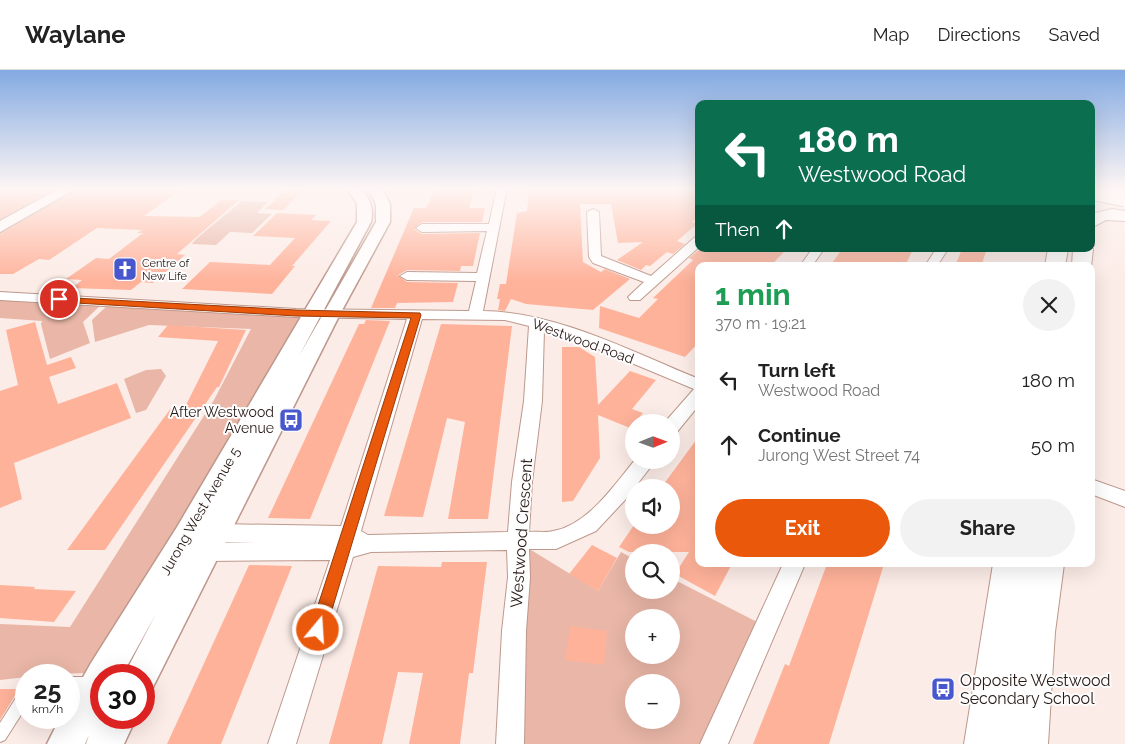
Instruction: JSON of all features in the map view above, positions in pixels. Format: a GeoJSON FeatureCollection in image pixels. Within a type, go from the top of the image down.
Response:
{"type":"FeatureCollection","features":[{"type":"Feature","properties":{"kind":"main road"},"geometry":{"type":"LineString","coordinates":[[986,744],[1011,567]]}},
{"type":"Feature","properties":{"kind":"main road"},"geometry":{"type":"LineString","coordinates":[[1026,744],[1036,632],[1046,567]]}},
{"type":"Feature","properties":{"kind":"street"},"geometry":{"type":"LineString","coordinates":[[0,227],[14,219]]}},
{"type":"Feature","properties":{"kind":"street","name":"Jurong West Avenue 5"},"geometry":{"type":"LineString","coordinates":[[147,664],[211,543],[322,314],[365,219]]}},
{"type":"Feature","properties":{"kind":"street","name":"Jurong West Avenue 5"},"geometry":{"type":"LineString","coordinates":[[104,664],[187,535],[322,314],[383,219]]}},
{"type":"Feature","properties":{"kind":"street"},"geometry":{"type":"LineString","coordinates":[[475,316],[495,219]]}},
{"type":"Feature","properties":{"kind":"street"},"geometry":{"type":"LineString","coordinates":[[593,219],[595,257],[598,260],[653,281]]}},
{"type":"Feature","properties":{"kind":"street"},"geometry":{"type":"LineString","coordinates":[[422,228],[493,227]]}},
{"type":"Feature","properties":{"kind":"street"},"geometry":{"type":"LineString","coordinates":[[635,297],[695,244]]}},
{"type":"Feature","properties":{"kind":"street"},"geometry":{"type":"LineString","coordinates":[[407,276],[482,277]]}},
{"type":"Feature","properties":{"kind":"street","name":"Westwood Road"},"geometry":{"type":"LineString","coordinates":[[0,296],[322,314],[505,316],[537,322],[695,383]]}},
{"type":"Feature","properties":{"kind":"street"},"geometry":{"type":"LineString","coordinates":[[282,744],[416,315]]}},
{"type":"Feature","properties":{"kind":"street","name":"Westwood Crescent"},"geometry":{"type":"LineString","coordinates":[[510,744],[514,631],[519,577],[518,542],[522,482],[533,401],[537,322]]}},
{"type":"Feature","properties":{"kind":"street"},"geometry":{"type":"LineString","coordinates":[[680,417],[695,398]]}},
{"type":"Feature","properties":{"kind":"street"},"geometry":{"type":"LineString","coordinates":[[211,543],[518,542],[556,540],[588,525],[618,495],[639,469]]}},
{"type":"Feature","properties":{"kind":"street"},"geometry":{"type":"LineString","coordinates":[[1095,476],[1125,487]]}},
{"type":"Feature","properties":{"kind":"street"},"geometry":{"type":"LineString","coordinates":[[1095,488],[1125,499]]}},
{"type":"Feature","properties":{"kind":"street"},"geometry":{"type":"LineString","coordinates":[[714,744],[793,567]]}},
{"type":"Feature","properties":{"kind":"street","name":"Jurong West Avenue 5"},"geometry":{"type":"LineString","coordinates":[[65,744],[90,688]]}},
{"type":"Feature","properties":{"kind":"street"},"geometry":{"type":"LineString","coordinates":[[104,744],[112,729]]}},
{"type":"Feature","properties":{"kind":"lane"},"geometry":{"type":"LineString","coordinates":[[0,735],[15,712]]}},
{"type":"Feature","properties":{"kind":"shaded area"},"geometry":{"type":"Polygon","coordinates":[[[219,219],[266,219],[252,233],[230,232],[216,245],[192,244],[219,219]]]}},
{"type":"Feature","properties":{"kind":"shaded area"},"geometry":{"type":"Polygon","coordinates":[[[0,297],[103,303],[83,322],[90,343],[50,359],[41,324],[42,321],[0,318],[0,297]]]}},
{"type":"Feature","properties":{"kind":"shaded area"},"geometry":{"type":"Polygon","coordinates":[[[109,304],[313,314],[86,673],[80,673],[80,664],[15,664],[15,678],[0,680],[0,624],[70,627],[214,400],[251,329],[149,325],[95,342],[92,320],[109,304]]]}},
{"type":"Feature","properties":{"kind":"shaded area"},"geometry":{"type":"Polygon","coordinates":[[[161,369],[166,376],[146,410],[136,413],[124,379],[146,370],[161,369]]]}},
{"type":"Feature","properties":{"kind":"shaded area"},"geometry":{"type":"Polygon","coordinates":[[[518,542],[598,591],[621,552],[625,554],[625,599],[680,599],[680,583],[763,625],[712,744],[510,744],[518,542]]]}},
{"type":"Feature","properties":{"kind":"building"},"geometry":{"type":"Polygon","coordinates":[[[25,219],[217,219],[177,254],[185,255],[153,283],[141,282],[131,290],[72,288],[82,280],[66,279],[96,258],[109,259],[143,233],[137,233],[142,230],[97,228],[49,260],[39,259],[13,274],[0,274],[0,234],[25,219]]]}},
{"type":"Feature","properties":{"kind":"building"},"geometry":{"type":"Polygon","coordinates":[[[270,219],[331,221],[292,266],[295,266],[272,294],[182,289],[210,262],[270,265],[295,238],[253,236],[270,219]]]}},
{"type":"Feature","properties":{"kind":"building"},"geometry":{"type":"Polygon","coordinates":[[[409,219],[483,219],[482,222],[422,222],[414,229],[422,234],[480,233],[473,266],[461,266],[460,271],[407,270],[398,275],[407,282],[458,283],[453,302],[397,303],[395,308],[371,308],[409,219]]]}},
{"type":"Feature","properties":{"kind":"building"},"geometry":{"type":"Polygon","coordinates":[[[516,219],[581,219],[583,262],[601,272],[605,269],[630,279],[593,310],[526,304],[511,299],[505,311],[498,310],[500,299],[497,299],[500,284],[506,284],[516,219]]]}},
{"type":"Feature","properties":{"kind":"building"},"geometry":{"type":"Polygon","coordinates":[[[614,219],[695,219],[692,222],[695,223],[695,226],[677,241],[685,244],[673,254],[667,252],[650,266],[646,265],[641,270],[617,260],[643,242],[618,243],[614,219]]]}},
{"type":"Feature","properties":{"kind":"building"},"geometry":{"type":"Polygon","coordinates":[[[696,252],[784,252],[774,262],[695,262],[695,346],[685,357],[599,328],[600,306],[639,318],[658,299],[653,298],[693,260],[689,258],[696,252]]]}},
{"type":"Feature","properties":{"kind":"building"},"geometry":{"type":"Polygon","coordinates":[[[840,252],[912,252],[907,262],[833,262],[840,252]]]}},
{"type":"Feature","properties":{"kind":"building"},"geometry":{"type":"Polygon","coordinates":[[[961,252],[986,252],[982,262],[957,262],[961,252]]]}},
{"type":"Feature","properties":{"kind":"building"},"geometry":{"type":"Polygon","coordinates":[[[366,320],[390,321],[310,519],[268,518],[359,324],[364,324],[366,320]]]}},
{"type":"Feature","properties":{"kind":"building"},"geometry":{"type":"Polygon","coordinates":[[[35,322],[47,365],[71,357],[76,368],[49,377],[58,404],[117,383],[131,418],[14,463],[22,499],[0,508],[0,391],[18,385],[6,330],[35,322]]]}},
{"type":"Feature","properties":{"kind":"building"},"geometry":{"type":"Polygon","coordinates":[[[441,324],[512,326],[488,519],[448,519],[465,422],[447,418],[423,517],[384,516],[441,324]]]}},
{"type":"Feature","properties":{"kind":"building"},"geometry":{"type":"Polygon","coordinates":[[[168,325],[246,330],[219,387],[217,387],[105,550],[67,550],[171,408],[184,409],[218,341],[158,337],[168,325]]]}},
{"type":"Feature","properties":{"kind":"building"},"geometry":{"type":"Polygon","coordinates":[[[562,347],[579,347],[595,357],[598,405],[630,371],[656,380],[632,409],[643,413],[625,414],[625,426],[598,415],[600,458],[573,501],[562,502],[562,347]]]}},
{"type":"Feature","properties":{"kind":"building"},"geometry":{"type":"Polygon","coordinates":[[[695,441],[695,567],[730,567],[715,596],[680,577],[680,566],[689,552],[680,552],[680,544],[625,544],[625,550],[619,547],[628,534],[680,534],[680,479],[668,479],[675,469],[680,469],[680,462],[695,441]]]}},
{"type":"Feature","properties":{"kind":"building"},"geometry":{"type":"Polygon","coordinates":[[[592,545],[617,558],[598,591],[569,574],[592,545]]]}},
{"type":"Feature","properties":{"kind":"building"},"geometry":{"type":"Polygon","coordinates":[[[442,562],[487,562],[473,673],[469,673],[460,744],[409,744],[423,673],[398,672],[382,744],[329,744],[378,566],[441,567],[442,562]]]}},
{"type":"Feature","properties":{"kind":"building"},"geometry":{"type":"Polygon","coordinates":[[[249,565],[292,566],[221,744],[167,744],[249,565]]]}},
{"type":"Feature","properties":{"kind":"building"},"geometry":{"type":"Polygon","coordinates":[[[826,567],[883,567],[829,744],[753,744],[785,664],[789,666],[826,567]]]}},
{"type":"Feature","properties":{"kind":"building"},"geometry":{"type":"Polygon","coordinates":[[[0,585],[76,591],[54,622],[0,618],[0,585]]]}},
{"type":"Feature","properties":{"kind":"building"},"geometry":{"type":"Polygon","coordinates":[[[570,626],[607,631],[604,665],[565,660],[570,626]]]}},
{"type":"Feature","properties":{"kind":"building"},"geometry":{"type":"Polygon","coordinates":[[[0,689],[15,689],[15,696],[0,720],[0,689]]]}},
{"type":"Feature","properties":{"kind":"place","name":"Centre of New Life"},"geometry":{"type":"Point","coordinates":[125,269]}},
{"type":"Feature","properties":{"kind":"place","name":"After Westwood Avenue"},"geometry":{"type":"Point","coordinates":[291,420]}},
{"type":"Feature","properties":{"kind":"place","name":"Opposite Westwood Secondary School"},"geometry":{"type":"Point","coordinates":[943,689]}},
{"type":"Feature","properties":{"kind":"route"},"geometry":{"type":"LineString","coordinates":[[59,299],[296,313],[416,315],[343,550],[343,556],[318,630]]}}]}
